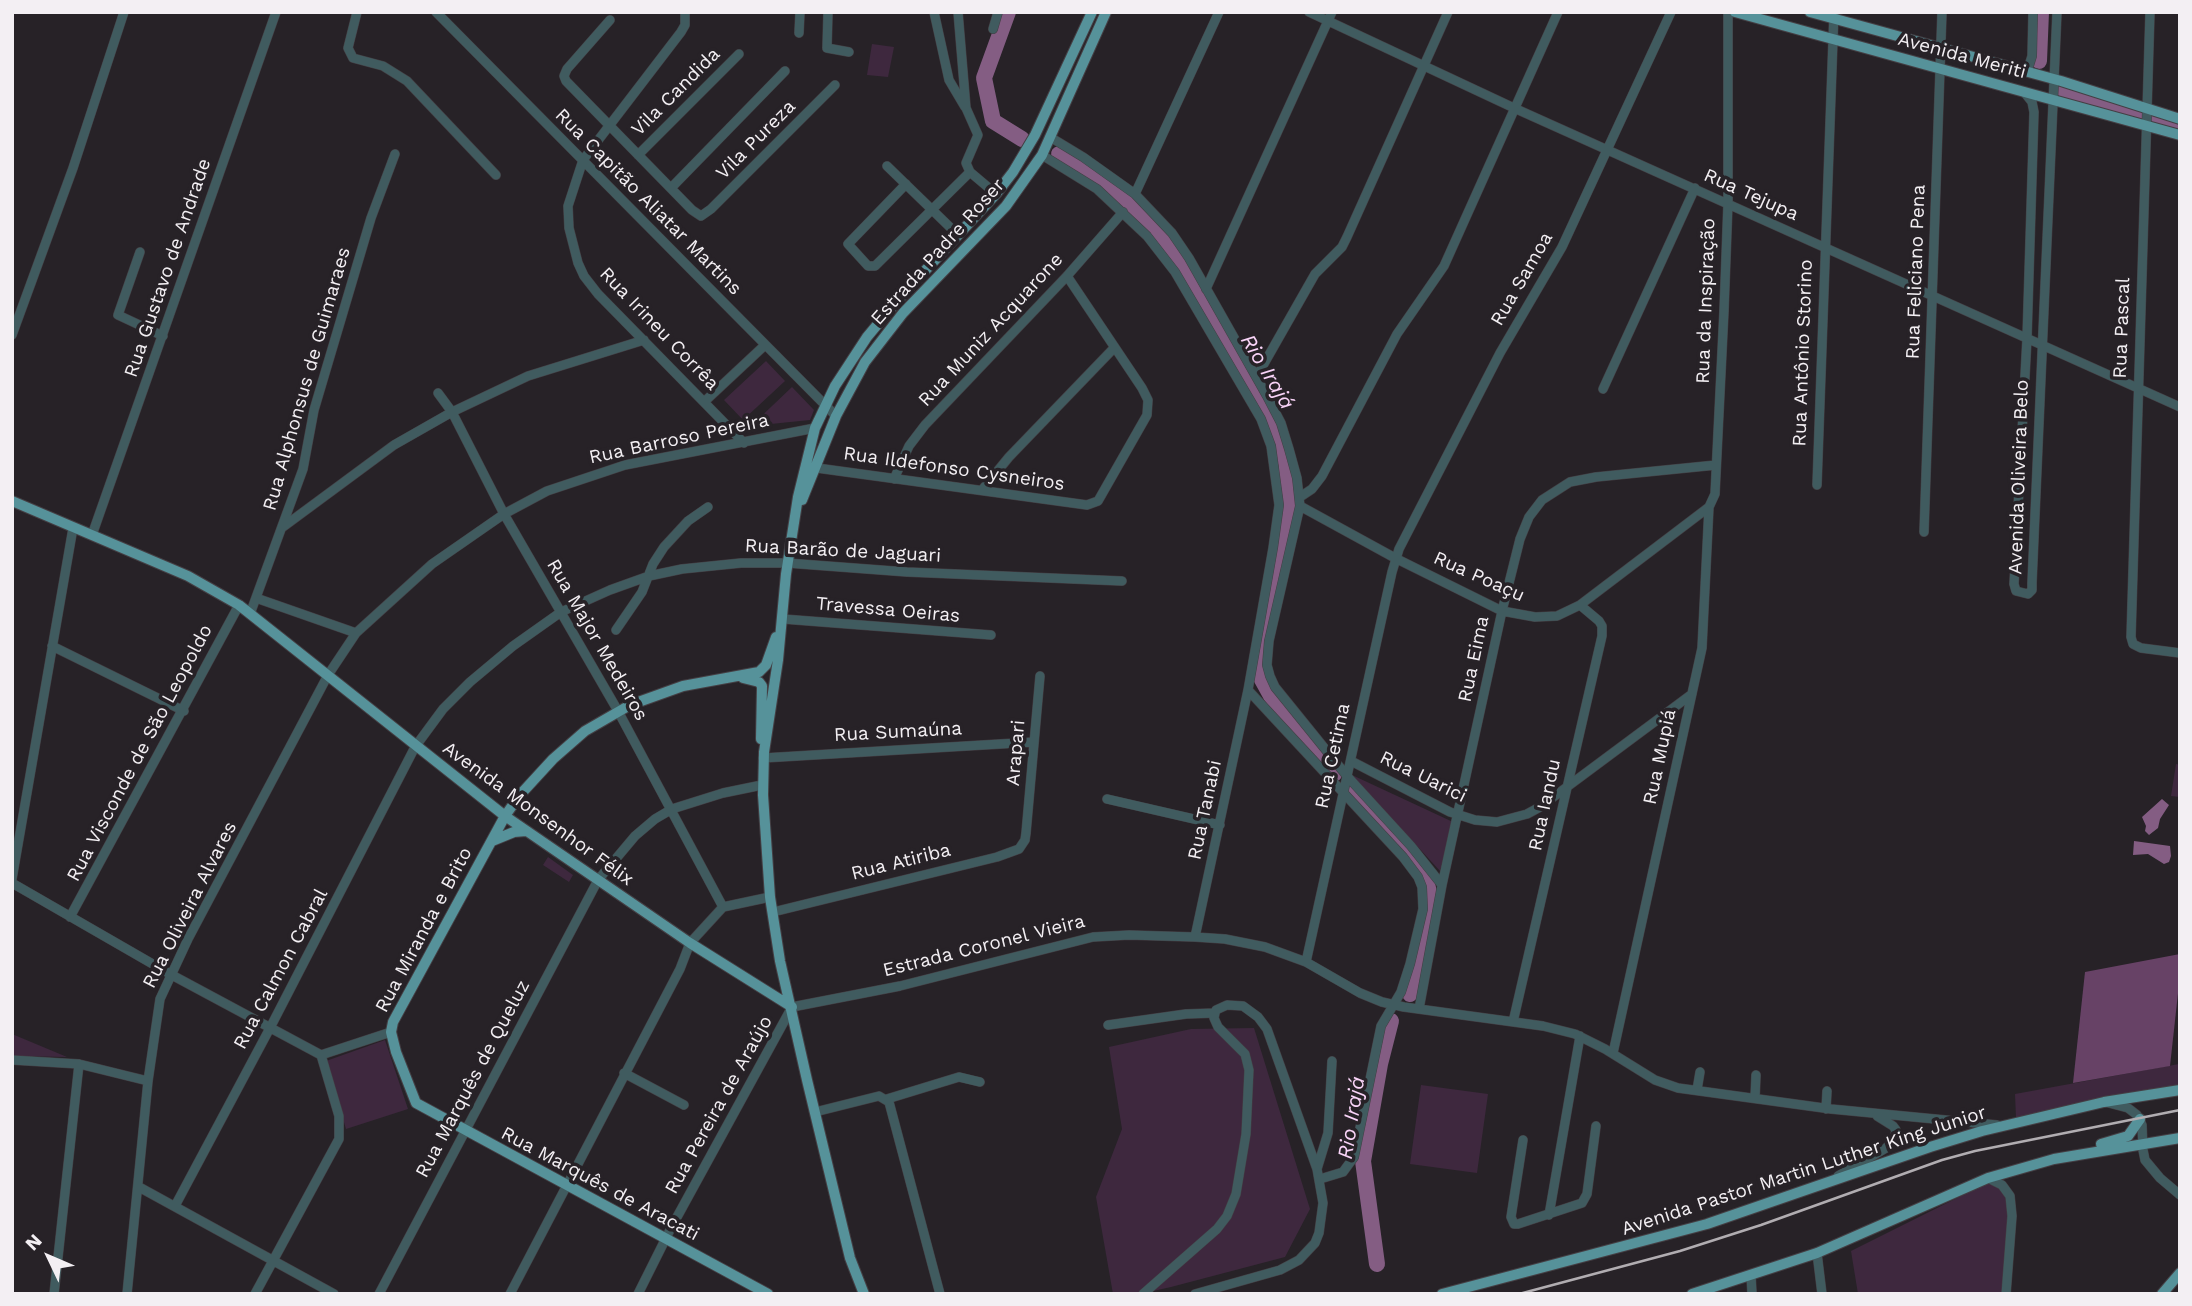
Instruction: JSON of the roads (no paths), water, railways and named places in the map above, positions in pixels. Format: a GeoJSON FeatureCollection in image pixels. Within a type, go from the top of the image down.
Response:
{"type":"FeatureCollection","features":[{"type":"Feature","properties":{"kind":"main road","name":"Estrada Padre Roser"},"geometry":{"type":"LineString","coordinates":[[792,1007],[780,961],[770,897],[762,785],[788,563],[798,497],[815,428],[841,375],[867,337],[957,234],[996,194],[1023,157],[1092,12]]}},
{"type":"Feature","properties":{"kind":"main road","name":"Estrada Padre Roser"},"geometry":{"type":"LineString","coordinates":[[796,515],[836,416],[871,354],[903,313],[999,214],[1024,182],[1042,155],[1106,12]]}},
{"type":"Feature","properties":{"kind":"main road","name":"Avenida Meriti"},"geometry":{"type":"LineString","coordinates":[[1735,12],[2022,91],[2147,117],[2180,119]]}},
{"type":"Feature","properties":{"kind":"main road","name":"Avenida Meriti"},"geometry":{"type":"LineString","coordinates":[[1810,12],[1834,15],[1940,49],[2054,79],[2147,117],[2180,135]]}},
{"type":"Feature","properties":{"kind":"main road","name":"Avenida Monsenhor Félix"},"geometry":{"type":"LineString","coordinates":[[12,500],[188,576],[239,605],[505,816],[691,943],[792,1007]]}},
{"type":"Feature","properties":{"kind":"main road"},"geometry":{"type":"LineString","coordinates":[[740,677],[755,674],[766,665],[783,620]]}},
{"type":"Feature","properties":{"kind":"main road"},"geometry":{"type":"LineString","coordinates":[[740,677],[755,680],[762,686],[760,730],[764,755]]}},
{"type":"Feature","properties":{"kind":"main road","name":"Rua Miranda e Brito"},"geometry":{"type":"LineString","coordinates":[[416,1103],[396,1052],[391,1032],[393,1022],[514,802],[553,759],[585,731],[618,710],[683,687],[740,677]]}},
{"type":"Feature","properties":{"kind":"main road"},"geometry":{"type":"LineString","coordinates":[[486,802],[503,817],[492,841]]}},
{"type":"Feature","properties":{"kind":"main road"},"geometry":{"type":"LineString","coordinates":[[492,841],[514,832],[526,831]]}},
{"type":"Feature","properties":{"kind":"main road"},"geometry":{"type":"LineString","coordinates":[[792,1007],[814,1112],[850,1258],[864,1294]]}},
{"type":"Feature","properties":{"kind":"main road","name":"Avenida Pastor Martin Luther King Junior"},"geometry":{"type":"LineString","coordinates":[[1442,1294],[1466,1290],[1707,1224],[1930,1147],[2006,1125],[2105,1102],[2180,1090]]}},
{"type":"Feature","properties":{"kind":"main road","name":"Rua Marquês de Aracati"},"geometry":{"type":"LineString","coordinates":[[416,1103],[465,1132],[768,1294]]}},
{"type":"Feature","properties":{"kind":"main road"},"geometry":{"type":"LineString","coordinates":[[1692,1294],[1817,1253],[2029,1160],[2124,1138],[2133,1131],[2140,1119]]}},
{"type":"Feature","properties":{"kind":"main road"},"geometry":{"type":"LineString","coordinates":[[1988,1178],[2054,1159],[2180,1138]]}},
{"type":"Feature","properties":{"kind":"main road"},"geometry":{"type":"LineString","coordinates":[[2162,1294],[2180,1273]]}},
{"type":"Feature","properties":{"kind":"street"},"geometry":{"type":"LineString","coordinates":[[12,335],[73,168],[124,12]]}},
{"type":"Feature","properties":{"kind":"street","name":"Rua Gustavo de Andrade"},"geometry":{"type":"LineString","coordinates":[[92,536],[276,12]]}},
{"type":"Feature","properties":{"kind":"street"},"geometry":{"type":"LineString","coordinates":[[357,12],[348,48],[353,58],[383,66],[407,81],[496,176]]}},
{"type":"Feature","properties":{"kind":"street","name":"Rua Capitão Aliatar Martins"},"geometry":{"type":"LineString","coordinates":[[436,12],[836,416]]}},
{"type":"Feature","properties":{"kind":"street","name":"Rua Irineu Corrêa"},"geometry":{"type":"LineString","coordinates":[[685,12],[685,25],[681,32],[583,160],[568,206],[569,228],[578,263],[598,294],[744,443]]}},
{"type":"Feature","properties":{"kind":"street"},"geometry":{"type":"LineString","coordinates":[[799,33],[800,12]]}},
{"type":"Feature","properties":{"kind":"street"},"geometry":{"type":"LineString","coordinates":[[828,12],[827,48],[849,52]]}},
{"type":"Feature","properties":{"kind":"street"},"geometry":{"type":"LineString","coordinates":[[934,12],[949,80],[978,135],[966,163],[970,172],[996,194]]}},
{"type":"Feature","properties":{"kind":"street"},"geometry":{"type":"LineString","coordinates":[[958,12],[966,108]]}},
{"type":"Feature","properties":{"kind":"street"},"geometry":{"type":"LineString","coordinates":[[993,29],[998,12]]}},
{"type":"Feature","properties":{"kind":"street"},"geometry":{"type":"LineString","coordinates":[[1135,194],[1219,12]]}},
{"type":"Feature","properties":{"kind":"street","name":"Rua Tejupa"},"geometry":{"type":"LineString","coordinates":[[1310,12],[1330,17],[1514,108],[2180,407]]}},
{"type":"Feature","properties":{"kind":"street"},"geometry":{"type":"LineString","coordinates":[[1257,376],[1315,274],[1342,247],[1348,237],[1448,12]]}},
{"type":"Feature","properties":{"kind":"street"},"geometry":{"type":"LineString","coordinates":[[1300,502],[1322,476],[1397,334],[1444,266],[1558,12]]}},
{"type":"Feature","properties":{"kind":"street","name":"Rua Samoa"},"geometry":{"type":"LineString","coordinates":[[1395,558],[1488,375],[1562,247],[1671,12]]}},
{"type":"Feature","properties":{"kind":"street","name":"Rua da Inspiração"},"geometry":{"type":"LineString","coordinates":[[1716,465],[1728,203],[1728,12]]}},
{"type":"Feature","properties":{"kind":"street","name":"Rua Feliciano Pena"},"geometry":{"type":"LineString","coordinates":[[1924,532],[1942,12]]}},
{"type":"Feature","properties":{"kind":"street"},"geometry":{"type":"LineString","coordinates":[[2027,72],[2031,61],[2033,12]]}},
{"type":"Feature","properties":{"kind":"street","name":"Avenida Oliveira Belo"},"geometry":{"type":"LineString","coordinates":[[2022,91],[2032,102],[2035,112],[2014,583],[2017,591],[2028,593],[2032,590],[2057,12]]}},
{"type":"Feature","properties":{"kind":"street","name":"Rua Pascal"},"geometry":{"type":"LineString","coordinates":[[2150,12],[2131,637],[2133,644],[2149,650],[2180,653]]}},
{"type":"Feature","properties":{"kind":"street","name":"Rua Antônio Storino"},"geometry":{"type":"LineString","coordinates":[[1817,485],[1834,15]]}},
{"type":"Feature","properties":{"kind":"street"},"geometry":{"type":"LineString","coordinates":[[1206,289],[1330,17]]}},
{"type":"Feature","properties":{"kind":"street"},"geometry":{"type":"LineString","coordinates":[[610,20],[571,62],[564,76],[569,86],[671,188]]}},
{"type":"Feature","properties":{"kind":"street","name":"Vila Candida"},"geometry":{"type":"LineString","coordinates":[[638,155],[739,54]]}},
{"type":"Feature","properties":{"kind":"street","name":"Vila Pureza"},"geometry":{"type":"LineString","coordinates":[[785,71],[671,188],[699,215],[711,209],[835,85]]}},
{"type":"Feature","properties":{"kind":"street"},"geometry":{"type":"LineString","coordinates":[[1050,137],[1135,194],[1172,233],[1257,376],[1281,423],[1292,459],[1300,502],[1269,641],[1267,665],[1275,687],[1347,776],[1411,846],[1442,885]]}},
{"type":"Feature","properties":{"kind":"street","name":"Rua Alphonsus de Guimaraes"},"geometry":{"type":"LineString","coordinates":[[250,614],[303,469],[314,410],[371,218],[395,154]]}},
{"type":"Feature","properties":{"kind":"street","name":"Rua Tanabi"},"geometry":{"type":"LineString","coordinates":[[1042,155],[1097,189],[1147,236],[1175,272],[1247,392],[1271,446],[1279,505],[1277,527],[1248,690],[1195,937]]}},
{"type":"Feature","properties":{"kind":"street"},"geometry":{"type":"LineString","coordinates":[[887,166],[957,234]]}},
{"type":"Feature","properties":{"kind":"street"},"geometry":{"type":"LineString","coordinates":[[906,184],[850,240],[849,247],[868,266],[876,266],[970,172]]}},
{"type":"Feature","properties":{"kind":"street"},"geometry":{"type":"LineString","coordinates":[[1603,389],[1695,188]]}},
{"type":"Feature","properties":{"kind":"street","name":"Rua Muniz Acquarone"},"geometry":{"type":"LineString","coordinates":[[894,479],[909,446],[925,425],[1124,212]]}},
{"type":"Feature","properties":{"kind":"street"},"geometry":{"type":"LineString","coordinates":[[140,252],[118,315],[163,336]]}},
{"type":"Feature","properties":{"kind":"street"},"geometry":{"type":"LineString","coordinates":[[982,490],[1009,457],[1114,348],[1067,276]]}},
{"type":"Feature","properties":{"kind":"street"},"geometry":{"type":"LineString","coordinates":[[283,527],[394,445],[452,412],[528,376],[644,341]]}},
{"type":"Feature","properties":{"kind":"street"},"geometry":{"type":"LineString","coordinates":[[704,402],[765,345]]}},
{"type":"Feature","properties":{"kind":"street","name":"Rua Ildefonso Cysneiros"},"geometry":{"type":"LineString","coordinates":[[817,468],[1094,504],[1102,497],[1147,415],[1148,407],[1142,388],[1114,348]]}},
{"type":"Feature","properties":{"kind":"street","name":"Rua Major Medeiros"},"geometry":{"type":"LineString","coordinates":[[438,393],[452,412],[504,514],[618,710],[723,907]]}},
{"type":"Feature","properties":{"kind":"street","name":"Rua Barroso Pereira"},"geometry":{"type":"LineString","coordinates":[[328,675],[356,633],[432,564],[504,514],[547,491],[625,465],[815,428]]}},
{"type":"Feature","properties":{"kind":"street","name":"Rua Mupiá"},"geometry":{"type":"LineString","coordinates":[[1613,1053],[1702,648],[1709,508],[1715,494],[1716,465]]}},
{"type":"Feature","properties":{"kind":"street","name":"Rua Eima"},"geometry":{"type":"LineString","coordinates":[[1419,1009],[1442,885],[1502,611],[1520,539],[1529,517],[1542,500],[1570,482],[1716,465]]}},
{"type":"Feature","properties":{"kind":"street","name":"Rua Poaçu"},"geometry":{"type":"LineString","coordinates":[[1300,502],[1395,558],[1502,611],[1520,616],[1547,618],[1580,605],[1709,508]]}},
{"type":"Feature","properties":{"kind":"street"},"geometry":{"type":"LineString","coordinates":[[616,630],[642,592],[664,547],[688,521],[708,507]]}},
{"type":"Feature","properties":{"kind":"street"},"geometry":{"type":"LineString","coordinates":[[73,528],[12,881],[170,974],[321,1055],[339,1116],[339,1139],[255,1294]]}},
{"type":"Feature","properties":{"kind":"street","name":"Rua Cetima"},"geometry":{"type":"LineString","coordinates":[[1306,962],[1395,558]]}},
{"type":"Feature","properties":{"kind":"street","name":"Rua Barão de Jaguari"},"geometry":{"type":"LineString","coordinates":[[415,747],[443,709],[513,646],[561,612],[649,576],[724,565],[788,563],[907,572],[1122,581]]}},
{"type":"Feature","properties":{"kind":"street"},"geometry":{"type":"LineString","coordinates":[[256,598],[356,633]]}},
{"type":"Feature","properties":{"kind":"street","name":"Rua Visconde de São Leopoldo"},"geometry":{"type":"LineString","coordinates":[[70,917],[184,711],[239,605]]}},
{"type":"Feature","properties":{"kind":"street","name":"Rua Iandu"},"geometry":{"type":"LineString","coordinates":[[1513,1022],[1602,630],[1596,617],[1580,605]]}},
{"type":"Feature","properties":{"kind":"street","name":"Travessa Oeiras"},"geometry":{"type":"LineString","coordinates":[[783,620],[991,635]]}},
{"type":"Feature","properties":{"kind":"street"},"geometry":{"type":"LineString","coordinates":[[52,646],[184,711]]}},
{"type":"Feature","properties":{"kind":"street","name":"Rua Oliveira Alvares"},"geometry":{"type":"LineString","coordinates":[[127,1294],[148,1082],[160,999],[170,974],[328,675]]}},
{"type":"Feature","properties":{"kind":"street","name":"Arapari"},"geometry":{"type":"LineString","coordinates":[[1027,833],[1040,676]]}},
{"type":"Feature","properties":{"kind":"street"},"geometry":{"type":"LineString","coordinates":[[1248,690],[1412,868],[1422,887],[1423,909],[1410,964],[1401,992],[1385,1017],[1378,1039],[1354,1157],[1343,1172],[1335,1176],[1319,1174]]}},
{"type":"Feature","properties":{"kind":"street","name":"Rua Uarici"},"geometry":{"type":"LineString","coordinates":[[1351,761],[1458,815],[1486,822],[1511,819],[1540,807],[1692,694]]}},
{"type":"Feature","properties":{"kind":"street","name":"Rua Sumaúna"},"geometry":{"type":"LineString","coordinates":[[764,755],[1034,742]]}},
{"type":"Feature","properties":{"kind":"street","name":"Rua Calmon Cabral"},"geometry":{"type":"LineString","coordinates":[[175,1206],[415,747]]}},
{"type":"Feature","properties":{"kind":"street","name":"Rua Marquês de Queluz"},"geometry":{"type":"LineString","coordinates":[[379,1294],[598,880],[635,836],[672,809],[723,793],[762,785]]}},
{"type":"Feature","properties":{"kind":"street"},"geometry":{"type":"LineString","coordinates":[[1107,799],[1220,825]]}},
{"type":"Feature","properties":{"kind":"street","name":"Rua Atiriba"},"geometry":{"type":"LineString","coordinates":[[773,912],[1009,853],[1019,849],[1027,833]]}},
{"type":"Feature","properties":{"kind":"street"},"geometry":{"type":"LineString","coordinates":[[510,1294],[680,969],[691,943],[723,907],[770,897]]}},
{"type":"Feature","properties":{"kind":"street","name":"Estrada Coronel Vieira"},"geometry":{"type":"LineString","coordinates":[[792,1007],[900,986],[1093,937],[1129,934],[1195,937],[1243,942],[1275,950],[1306,962],[1360,993],[1393,1004],[1553,1028],[1580,1036],[1655,1080],[1678,1088],[1869,1114],[2006,1125]]}},
{"type":"Feature","properties":{"kind":"street"},"geometry":{"type":"LineString","coordinates":[[1143,1294],[1217,1230],[1227,1216],[1238,1186],[1246,1134],[1249,1070],[1244,1054],[1214,1018],[1216,1010],[1227,1005],[1243,1006],[1258,1017],[1267,1029],[1319,1174],[1322,1218],[1319,1233],[1309,1251],[1299,1260],[1280,1270],[1195,1294]]}},
{"type":"Feature","properties":{"kind":"street","name":"Rua Pereira de Araújo"},"geometry":{"type":"LineString","coordinates":[[638,1294],[665,1239],[792,1007]]}},
{"type":"Feature","properties":{"kind":"street"},"geometry":{"type":"LineString","coordinates":[[1108,1025],[1186,1014],[1215,1013]]}},
{"type":"Feature","properties":{"kind":"street"},"geometry":{"type":"LineString","coordinates":[[321,1055],[391,1032]]}},
{"type":"Feature","properties":{"kind":"street"},"geometry":{"type":"LineString","coordinates":[[1549,1215],[1580,1036]]}},
{"type":"Feature","properties":{"kind":"street"},"geometry":{"type":"LineString","coordinates":[[12,1060],[79,1064],[148,1082]]}},
{"type":"Feature","properties":{"kind":"street"},"geometry":{"type":"LineString","coordinates":[[1319,1174],[1328,1133],[1332,1061]]}},
{"type":"Feature","properties":{"kind":"street"},"geometry":{"type":"LineString","coordinates":[[54,1294],[79,1064]]}},
{"type":"Feature","properties":{"kind":"street"},"geometry":{"type":"LineString","coordinates":[[1697,1090],[1700,1072]]}},
{"type":"Feature","properties":{"kind":"street"},"geometry":{"type":"LineString","coordinates":[[624,1073],[684,1105]]}},
{"type":"Feature","properties":{"kind":"street"},"geometry":{"type":"LineString","coordinates":[[1755,1098],[1756,1075]]}},
{"type":"Feature","properties":{"kind":"street"},"geometry":{"type":"LineString","coordinates":[[887,1099],[959,1077],[980,1082]]}},
{"type":"Feature","properties":{"kind":"street"},"geometry":{"type":"LineString","coordinates":[[1826,1109],[1827,1091]]}},
{"type":"Feature","properties":{"kind":"street"},"geometry":{"type":"LineString","coordinates":[[814,1112],[879,1096],[891,1104],[940,1294]]}},
{"type":"Feature","properties":{"kind":"street"},"geometry":{"type":"LineString","coordinates":[[2105,1102],[2128,1108],[2140,1119],[2144,1156],[2150,1167],[2180,1195]]}},
{"type":"Feature","properties":{"kind":"street","name":"Estrada Coronel Vieira"},"geometry":{"type":"LineString","coordinates":[[1825,1184],[1886,1148],[1894,1140],[1894,1126],[1869,1114]]}},
{"type":"Feature","properties":{"kind":"street"},"geometry":{"type":"LineString","coordinates":[[1523,1140],[1512,1221],[1518,1224],[1578,1206],[1585,1199],[1596,1126]]}},
{"type":"Feature","properties":{"kind":"street"},"geometry":{"type":"LineString","coordinates":[[1988,1178],[2002,1185],[2010,1196],[2012,1216],[2006,1294]]}},
{"type":"Feature","properties":{"kind":"street"},"geometry":{"type":"LineString","coordinates":[[139,1187],[334,1294]]}},
{"type":"Feature","properties":{"kind":"street"},"geometry":{"type":"LineString","coordinates":[[1817,1253],[1822,1294]]}},
{"type":"Feature","properties":{"kind":"street"},"geometry":{"type":"LineString","coordinates":[[1751,1275],[1752,1294]]}},
{"type":"Feature","properties":{"kind":"waterway","name":"Rio Irajá"},"geometry":{"type":"LineString","coordinates":[[1008,12],[984,78],[993,121],[1022,139]]}},
{"type":"Feature","properties":{"kind":"waterway"},"geometry":{"type":"LineString","coordinates":[[2039,61],[2041,12]]}},
{"type":"Feature","properties":{"kind":"waterway"},"geometry":{"type":"LineString","coordinates":[[2059,92],[2180,126]]}},
{"type":"Feature","properties":{"kind":"waterway","name":"Rio Irajá"},"geometry":{"type":"LineString","coordinates":[[1059,154],[1112,189],[1162,237],[1189,276],[1276,425],[1286,463],[1289,505],[1282,553],[1259,659],[1260,676],[1288,719],[1334,774]]}},
{"type":"Feature","properties":{"kind":"waterway","name":"Rio Irajá"},"geometry":{"type":"LineString","coordinates":[[1348,789],[1419,866],[1426,878],[1431,903],[1410,994]]}},
{"type":"Feature","properties":{"kind":"waterway","name":"Rio Irajá"},"geometry":{"type":"LineString","coordinates":[[1377,1264],[1363,1161],[1380,1064],[1391,1021]]}},
{"type":"Feature","properties":{"kind":"railway"},"geometry":{"type":"LineString","coordinates":[[1519,1294],[1680,1251],[1942,1160],[2180,1110]]}}]}
